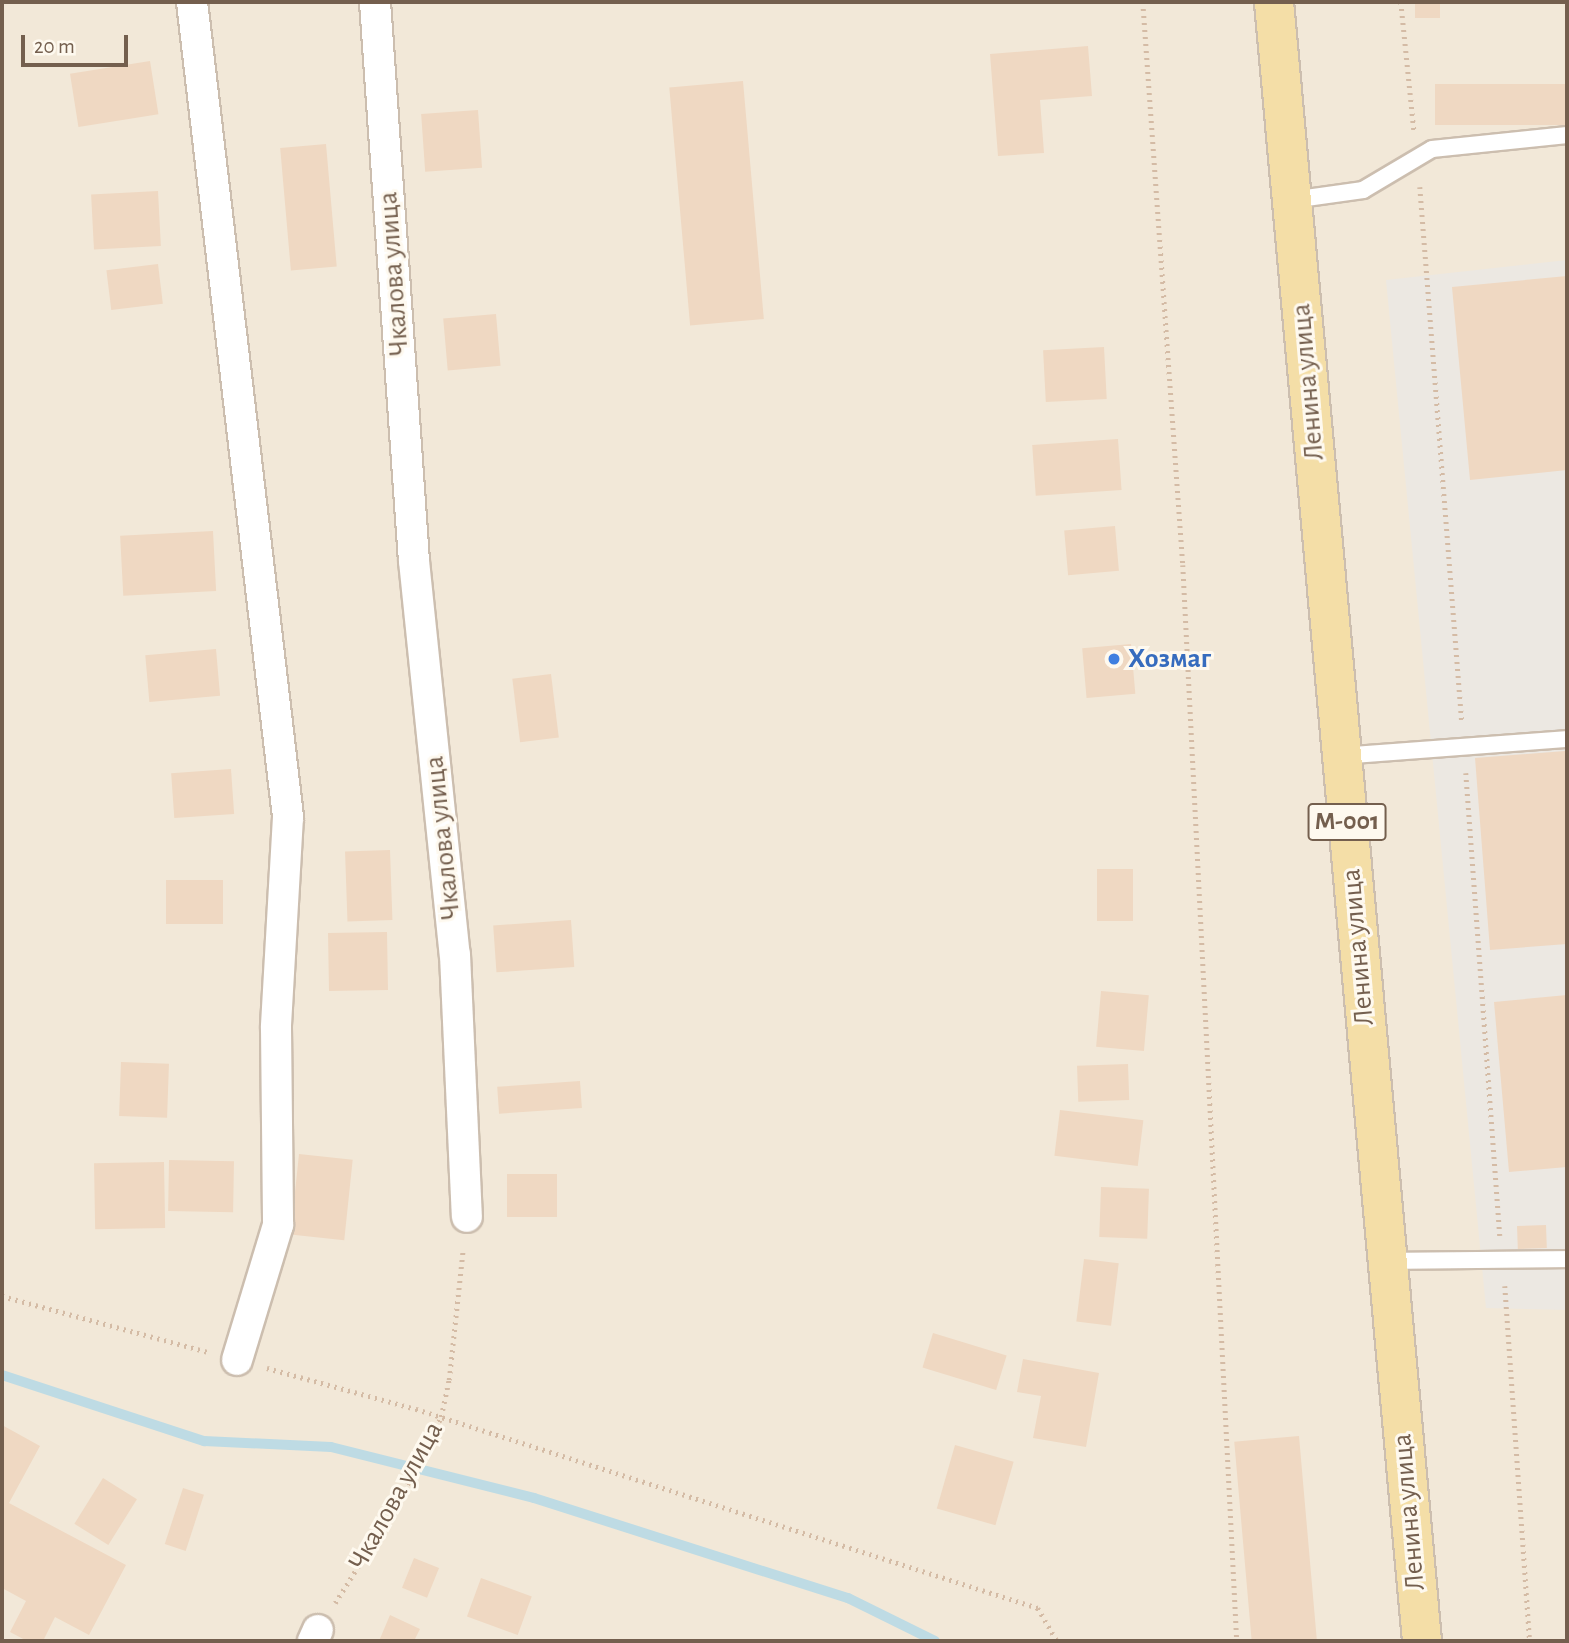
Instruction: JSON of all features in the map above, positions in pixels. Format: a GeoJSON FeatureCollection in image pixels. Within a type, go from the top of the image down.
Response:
{"type":"FeatureCollection","features":[{"type":"Feature","properties":{"kind":"main road","name":"Ленина улица"},"geometry":{"type":"LineString","coordinates":[[1274,2],[1422,1641]]}},
{"type":"Feature","properties":{"kind":"street"},"geometry":{"type":"LineString","coordinates":[[192,2],[288,817],[276,1028],[278,1225],[237,1360]]}},
{"type":"Feature","properties":{"kind":"street","name":"Чкалова улица"},"geometry":{"type":"LineString","coordinates":[[374,2],[414,561],[455,955],[467,1217]]}},
{"type":"Feature","properties":{"kind":"lane"},"geometry":{"type":"LineString","coordinates":[[1292,200],[1363,190],[1432,149],[1567,135]]}},
{"type":"Feature","properties":{"kind":"lane"},"geometry":{"type":"LineString","coordinates":[[1341,756],[1567,739]]}},
{"type":"Feature","properties":{"kind":"lane"},"geometry":{"type":"LineString","coordinates":[[1386,1261],[1567,1259]]}},
{"type":"Feature","properties":{"kind":"path"},"geometry":{"type":"LineString","coordinates":[[1143,2],[1184,579],[1237,1641]]}},
{"type":"Feature","properties":{"kind":"path"},"geometry":{"type":"LineString","coordinates":[[1401,2],[1417,157],[1464,747],[1530,1641]]}},
{"type":"Feature","properties":{"kind":"path","name":"Чкалова улица"},"geometry":{"type":"LineString","coordinates":[[316,1636],[398,1503],[441,1417],[449,1380],[467,1217]]}},
{"type":"Feature","properties":{"kind":"path"},"geometry":{"type":"LineString","coordinates":[[2,1296],[441,1417],[1038,1608],[1057,1641]]}},
{"type":"Feature","properties":{"kind":"shaded area"},"geometry":{"type":"Polygon","coordinates":[[[2,2],[1567,2],[1567,1641],[2,1641],[2,2]]]}},
{"type":"Feature","properties":{"kind":"shaded area"},"geometry":{"type":"Polygon","coordinates":[[[1567,260],[1567,1310],[1486,1308],[1386,280],[1567,260]]]}},
{"type":"Feature","properties":{"kind":"building"},"geometry":{"type":"Polygon","coordinates":[[[1415,2],[1440,2],[1440,18],[1415,18],[1415,2]]]}},
{"type":"Feature","properties":{"kind":"building"},"geometry":{"type":"Polygon","coordinates":[[[1088,46],[1092,96],[1040,100],[1044,153],[998,156],[990,54],[1088,46]]]}},
{"type":"Feature","properties":{"kind":"building"},"geometry":{"type":"Polygon","coordinates":[[[150,61],[158,114],[78,127],[70,74],[150,61]]]}},
{"type":"Feature","properties":{"kind":"building"},"geometry":{"type":"Polygon","coordinates":[[[743,81],[764,319],[690,326],[669,87],[743,81]]]}},
{"type":"Feature","properties":{"kind":"building"},"geometry":{"type":"Polygon","coordinates":[[[1435,84],[1567,84],[1567,125],[1435,125],[1435,84]]]}},
{"type":"Feature","properties":{"kind":"building"},"geometry":{"type":"Polygon","coordinates":[[[478,110],[482,168],[425,172],[421,114],[478,110]]]}},
{"type":"Feature","properties":{"kind":"building"},"geometry":{"type":"Polygon","coordinates":[[[326,144],[337,267],[291,271],[280,148],[326,144]]]}},
{"type":"Feature","properties":{"kind":"building"},"geometry":{"type":"Polygon","coordinates":[[[158,191],[161,246],[94,249],[91,195],[158,191]]]}},
{"type":"Feature","properties":{"kind":"building"},"geometry":{"type":"Polygon","coordinates":[[[158,264],[163,304],[111,310],[106,270],[158,264]]]}},
{"type":"Feature","properties":{"kind":"building"},"geometry":{"type":"Polygon","coordinates":[[[1567,276],[1567,470],[1470,480],[1452,287],[1567,276]]]}},
{"type":"Feature","properties":{"kind":"building"},"geometry":{"type":"Polygon","coordinates":[[[496,314],[501,366],[448,370],[443,319],[496,314]]]}},
{"type":"Feature","properties":{"kind":"building"},"geometry":{"type":"Polygon","coordinates":[[[1104,347],[1107,399],[1046,402],[1043,350],[1104,347]]]}},
{"type":"Feature","properties":{"kind":"building"},"geometry":{"type":"Polygon","coordinates":[[[1118,439],[1122,490],[1036,496],[1032,445],[1118,439]]]}},
{"type":"Feature","properties":{"kind":"building"},"geometry":{"type":"Polygon","coordinates":[[[1115,526],[1119,571],[1068,575],[1064,530],[1115,526]]]}},
{"type":"Feature","properties":{"kind":"building"},"geometry":{"type":"Polygon","coordinates":[[[213,531],[216,591],[123,596],[120,536],[213,531]]]}},
{"type":"Feature","properties":{"kind":"building"},"geometry":{"type":"Polygon","coordinates":[[[1131,644],[1135,694],[1087,698],[1082,648],[1131,644]]]}},
{"type":"Feature","properties":{"kind":"building"},"geometry":{"type":"Polygon","coordinates":[[[216,649],[220,696],[149,702],[145,655],[216,649]]]}},
{"type":"Feature","properties":{"kind":"building"},"geometry":{"type":"Polygon","coordinates":[[[551,674],[559,738],[520,742],[512,679],[551,674]]]}},
{"type":"Feature","properties":{"kind":"building"},"geometry":{"type":"Polygon","coordinates":[[[1565,751],[1567,944],[1490,950],[1475,758],[1565,751]]]}},
{"type":"Feature","properties":{"kind":"building"},"geometry":{"type":"Polygon","coordinates":[[[231,769],[234,814],[174,818],[171,773],[231,769]]]}},
{"type":"Feature","properties":{"kind":"building"},"geometry":{"type":"Polygon","coordinates":[[[390,850],[392,920],[347,922],[345,852],[390,850]]]}},
{"type":"Feature","properties":{"kind":"building"},"geometry":{"type":"Polygon","coordinates":[[[1097,869],[1133,869],[1133,921],[1097,921],[1097,869]]]}},
{"type":"Feature","properties":{"kind":"building"},"geometry":{"type":"Polygon","coordinates":[[[166,880],[223,880],[223,924],[166,924],[166,880]]]}},
{"type":"Feature","properties":{"kind":"building"},"geometry":{"type":"Polygon","coordinates":[[[571,920],[574,967],[496,972],[493,925],[571,920]]]}},
{"type":"Feature","properties":{"kind":"building"},"geometry":{"type":"Polygon","coordinates":[[[387,932],[388,990],[329,991],[328,933],[387,932]]]}},
{"type":"Feature","properties":{"kind":"building"},"geometry":{"type":"Polygon","coordinates":[[[1101,991],[1149,995],[1144,1051],[1096,1047],[1101,991]]]}},
{"type":"Feature","properties":{"kind":"building"},"geometry":{"type":"Polygon","coordinates":[[[1567,995],[1567,1167],[1509,1172],[1494,1002],[1567,995]]]}},
{"type":"Feature","properties":{"kind":"building"},"geometry":{"type":"Polygon","coordinates":[[[121,1062],[169,1064],[167,1118],[119,1116],[121,1062]]]}},
{"type":"Feature","properties":{"kind":"building"},"geometry":{"type":"Polygon","coordinates":[[[1128,1064],[1129,1100],[1078,1102],[1077,1066],[1128,1064]]]}},
{"type":"Feature","properties":{"kind":"building"},"geometry":{"type":"Polygon","coordinates":[[[580,1081],[582,1108],[499,1114],[497,1087],[580,1081]]]}},
{"type":"Feature","properties":{"kind":"building"},"geometry":{"type":"Polygon","coordinates":[[[1060,1110],[1143,1120],[1138,1166],[1054,1156],[1060,1110]]]}},
{"type":"Feature","properties":{"kind":"building"},"geometry":{"type":"Polygon","coordinates":[[[299,1154],[353,1160],[344,1240],[291,1235],[299,1154]]]}},
{"type":"Feature","properties":{"kind":"building"},"geometry":{"type":"Polygon","coordinates":[[[169,1160],[234,1161],[233,1212],[168,1211],[169,1160]]]}},
{"type":"Feature","properties":{"kind":"building"},"geometry":{"type":"Polygon","coordinates":[[[164,1162],[165,1228],[95,1229],[94,1163],[164,1162]]]}},
{"type":"Feature","properties":{"kind":"building"},"geometry":{"type":"Polygon","coordinates":[[[507,1174],[557,1174],[557,1217],[507,1217],[507,1174]]]}},
{"type":"Feature","properties":{"kind":"building"},"geometry":{"type":"Polygon","coordinates":[[[1101,1187],[1149,1189],[1147,1239],[1099,1237],[1101,1187]]]}},
{"type":"Feature","properties":{"kind":"building"},"geometry":{"type":"Polygon","coordinates":[[[1546,1225],[1547,1248],[1518,1249],[1517,1226],[1546,1225]]]}},
{"type":"Feature","properties":{"kind":"building"},"geometry":{"type":"Polygon","coordinates":[[[1084,1259],[1119,1263],[1111,1326],[1076,1322],[1084,1259]]]}},
{"type":"Feature","properties":{"kind":"building"},"geometry":{"type":"Polygon","coordinates":[[[933,1333],[1007,1356],[996,1390],[922,1367],[933,1333]]]}},
{"type":"Feature","properties":{"kind":"building"},"geometry":{"type":"Polygon","coordinates":[[[1023,1359],[1099,1373],[1086,1447],[1033,1438],[1041,1396],[1017,1392],[1023,1359]]]}},
{"type":"Feature","properties":{"kind":"building"},"geometry":{"type":"Polygon","coordinates":[[[2,1425],[40,1446],[9,1503],[126,1565],[89,1635],[55,1617],[43,1641],[27,1641],[10,1632],[26,1601],[2,1588],[2,1425]]]}},
{"type":"Feature","properties":{"kind":"building"},"geometry":{"type":"Polygon","coordinates":[[[1299,1436],[1317,1641],[1252,1641],[1234,1442],[1299,1436]]]}},
{"type":"Feature","properties":{"kind":"building"},"geometry":{"type":"Polygon","coordinates":[[[955,1445],[1014,1462],[995,1525],[937,1508],[955,1445]]]}},
{"type":"Feature","properties":{"kind":"building"},"geometry":{"type":"Polygon","coordinates":[[[103,1478],[137,1499],[108,1545],[74,1524],[103,1478]]]}},
{"type":"Feature","properties":{"kind":"building"},"geometry":{"type":"Polygon","coordinates":[[[183,1488],[204,1495],[186,1551],[165,1544],[183,1488]]]}},
{"type":"Feature","properties":{"kind":"building"},"geometry":{"type":"Polygon","coordinates":[[[414,1558],[439,1568],[427,1598],[402,1588],[414,1558]]]}},
{"type":"Feature","properties":{"kind":"building"},"geometry":{"type":"Polygon","coordinates":[[[481,1578],[532,1596],[518,1635],[467,1617],[481,1578]]]}},
{"type":"Feature","properties":{"kind":"building"},"geometry":{"type":"Polygon","coordinates":[[[390,1615],[420,1629],[414,1641],[379,1641],[390,1615]]]}},
{"type":"Feature","properties":{"kind":"waterway"},"geometry":{"type":"LineString","coordinates":[[2,1375],[204,1441],[331,1447],[534,1498],[848,1598],[935,1641]]}},
{"type":"Feature","properties":{"kind":"place","name":"Хозмаг"},"geometry":{"type":"Point","coordinates":[1114,659]}}]}
